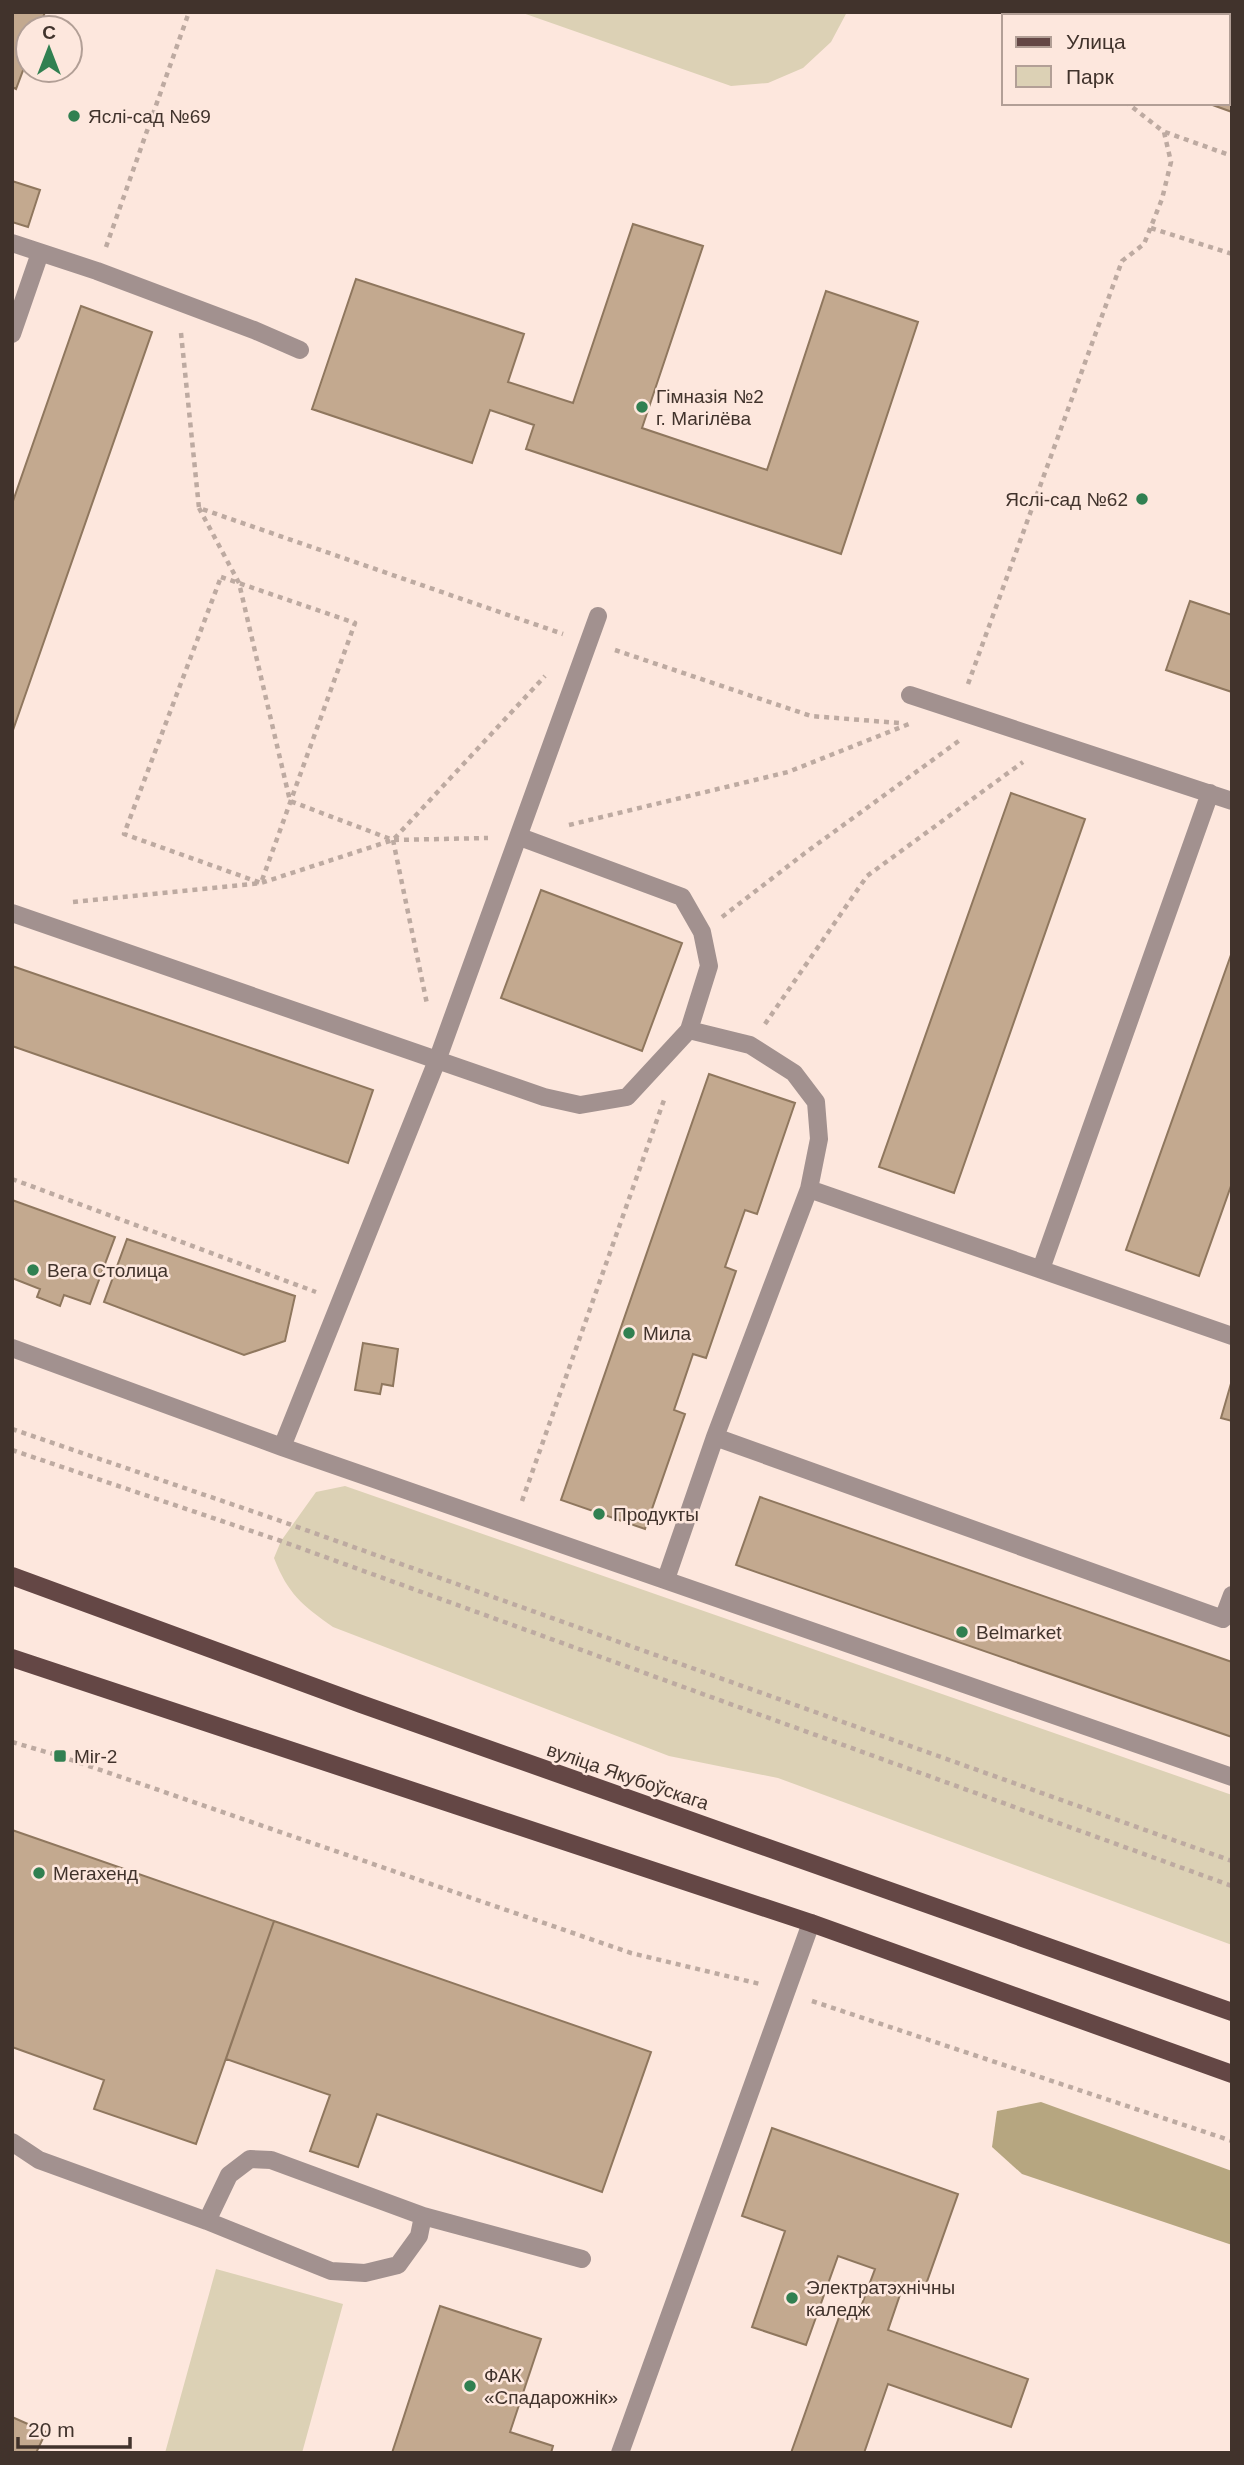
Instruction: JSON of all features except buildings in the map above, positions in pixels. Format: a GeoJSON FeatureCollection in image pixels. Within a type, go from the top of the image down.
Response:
{"type":"FeatureCollection","features":[{"type":"Feature","properties":{"kind":"main road","name":"вуліца Якубоўскага"},"geometry":{"type":"LineString","coordinates":[[12,1576],[387,1713],[1232,2012]]}},
{"type":"Feature","properties":{"kind":"main road"},"geometry":{"type":"LineString","coordinates":[[12,1658],[811,1923],[1232,2074]]}},
{"type":"Feature","properties":{"kind":"lane"},"geometry":{"type":"LineString","coordinates":[[12,243],[97,271],[300,350]]}},
{"type":"Feature","properties":{"kind":"lane"},"geometry":{"type":"LineString","coordinates":[[12,334],[40,253]]}},
{"type":"Feature","properties":{"kind":"lane"},"geometry":{"type":"LineString","coordinates":[[282,1447],[438,1058],[598,616]]}},
{"type":"Feature","properties":{"kind":"lane"},"geometry":{"type":"LineString","coordinates":[[910,695],[1232,800]]}},
{"type":"Feature","properties":{"kind":"lane"},"geometry":{"type":"LineString","coordinates":[[1041,1269],[1210,793]]}},
{"type":"Feature","properties":{"kind":"lane"},"geometry":{"type":"LineString","coordinates":[[12,914],[438,1058],[544,1097],[580,1105],[627,1097],[689,1030],[709,966],[702,932],[682,897],[520,837]]}},
{"type":"Feature","properties":{"kind":"lane"},"geometry":{"type":"LineString","coordinates":[[666,1579],[715,1437],[809,1189],[819,1139],[816,1102],[794,1073],[750,1045],[689,1030]]}},
{"type":"Feature","properties":{"kind":"lane"},"geometry":{"type":"LineString","coordinates":[[809,1189],[1232,1336]]}},
{"type":"Feature","properties":{"kind":"lane"},"geometry":{"type":"LineString","coordinates":[[12,1348],[282,1447],[1232,1777]]}},
{"type":"Feature","properties":{"kind":"lane"},"geometry":{"type":"LineString","coordinates":[[715,1437],[1223,1619],[1232,1595]]}},
{"type":"Feature","properties":{"kind":"lane"},"geometry":{"type":"LineString","coordinates":[[620,2453],[811,1923]]}},
{"type":"Feature","properties":{"kind":"lane"},"geometry":{"type":"LineString","coordinates":[[12,2142],[39,2160],[207,2221],[331,2272],[365,2273],[398,2264],[419,2236],[423,2216]]}},
{"type":"Feature","properties":{"kind":"lane"},"geometry":{"type":"LineString","coordinates":[[207,2221],[229,2175],[250,2159],[271,2160],[423,2216],[582,2259]]}},
{"type":"Feature","properties":{"kind":"path"},"geometry":{"type":"LineString","coordinates":[[97,271],[189,12]]}},
{"type":"Feature","properties":{"kind":"path"},"geometry":{"type":"LineString","coordinates":[[1129,105],[1164,132],[1232,156]]}},
{"type":"Feature","properties":{"kind":"path"},"geometry":{"type":"LineString","coordinates":[[958,710],[1122,261],[1144,244],[1162,199],[1171,162],[1164,132]]}},
{"type":"Feature","properties":{"kind":"path"},"geometry":{"type":"LineString","coordinates":[[1151,228],[1232,254]]}},
{"type":"Feature","properties":{"kind":"path"},"geometry":{"type":"LineString","coordinates":[[177,302],[199,508],[239,583],[290,801]]}},
{"type":"Feature","properties":{"kind":"path"},"geometry":{"type":"LineString","coordinates":[[68,903],[261,883],[393,840],[520,837],[788,772],[910,724],[811,716],[199,508]]}},
{"type":"Feature","properties":{"kind":"path"},"geometry":{"type":"LineString","coordinates":[[222,577],[355,622],[261,883],[124,834],[222,577]]}},
{"type":"Feature","properties":{"kind":"path"},"geometry":{"type":"LineString","coordinates":[[393,840],[551,670]]}},
{"type":"Feature","properties":{"kind":"path"},"geometry":{"type":"LineString","coordinates":[[702,932],[962,739],[949,735]]}},
{"type":"Feature","properties":{"kind":"path"},"geometry":{"type":"LineString","coordinates":[[750,1045],[867,876],[1025,760],[1013,756]]}},
{"type":"Feature","properties":{"kind":"path"},"geometry":{"type":"LineString","coordinates":[[290,801],[393,840]]}},
{"type":"Feature","properties":{"kind":"path"},"geometry":{"type":"LineString","coordinates":[[393,840],[438,1058]]}},
{"type":"Feature","properties":{"kind":"path"},"geometry":{"type":"LineString","coordinates":[[513,1526],[666,1096]]}},
{"type":"Feature","properties":{"kind":"path"},"geometry":{"type":"LineString","coordinates":[[12,1179],[340,1301]]}},
{"type":"Feature","properties":{"kind":"path"},"geometry":{"type":"LineString","coordinates":[[12,1429],[288,1524],[1232,1861]]}},
{"type":"Feature","properties":{"kind":"path"},"geometry":{"type":"LineString","coordinates":[[12,1450],[281,1541],[1232,1886]]}},
{"type":"Feature","properties":{"kind":"path"},"geometry":{"type":"LineString","coordinates":[[12,1742],[73,1760],[631,1953],[747,1979],[1232,2141]]}},
{"type":"Feature","properties":{"kind":"green space"},"geometry":{"type":"Polygon","coordinates":[[[520,12],[847,12],[831,42],[803,68],[768,83],[731,86],[520,12]]]}},
{"type":"Feature","properties":{"kind":"green space"},"geometry":{"type":"Polygon","coordinates":[[[345,1486],[1232,1795],[1232,1945],[778,1778],[669,1756],[333,1627],[297,1598],[274,1558],[281,1541],[316,1492],[345,1486]]]}},
{"type":"Feature","properties":{"kind":"green space"},"geometry":{"type":"Polygon","coordinates":[[[216,2269],[343,2304],[302,2453],[165,2453],[216,2269]]]}},
{"type":"Feature","properties":{"kind":"shaded area"},"geometry":{"type":"Polygon","coordinates":[[[1041,2102],[1232,2171],[1232,2245],[1022,2174],[992,2147],[997,2111],[1041,2102]]]}},
{"type":"Feature","properties":{"kind":"place","name":"Яслі-сад №69"},"geometry":{"type":"Point","coordinates":[74,116]}},
{"type":"Feature","properties":{"kind":"place","name":"Гімназія №2 г. Магілёва"},"geometry":{"type":"Point","coordinates":[642,407]}},
{"type":"Feature","properties":{"kind":"place","name":"Яслі-сад №62"},"geometry":{"type":"Point","coordinates":[1142,499]}},
{"type":"Feature","properties":{"kind":"place","name":"Вега Столица"},"geometry":{"type":"Point","coordinates":[33,1270]}},
{"type":"Feature","properties":{"kind":"place","name":"Мила"},"geometry":{"type":"Point","coordinates":[629,1333]}},
{"type":"Feature","properties":{"kind":"place","name":"Продукты"},"geometry":{"type":"Point","coordinates":[599,1514]}},
{"type":"Feature","properties":{"kind":"place","name":"Belmarket"},"geometry":{"type":"Point","coordinates":[962,1632]}},
{"type":"Feature","properties":{"kind":"place","name":"Mir-2"},"geometry":{"type":"Point","coordinates":[60,1756]}},
{"type":"Feature","properties":{"kind":"place","name":"Мегахенд"},"geometry":{"type":"Point","coordinates":[39,1873]}},
{"type":"Feature","properties":{"kind":"place","name":"Электратэхнічны каледж"},"geometry":{"type":"Point","coordinates":[792,2298]}},
{"type":"Feature","properties":{"kind":"place","name":"ФАК «Спадарожнік»"},"geometry":{"type":"Point","coordinates":[470,2386]}}]}
